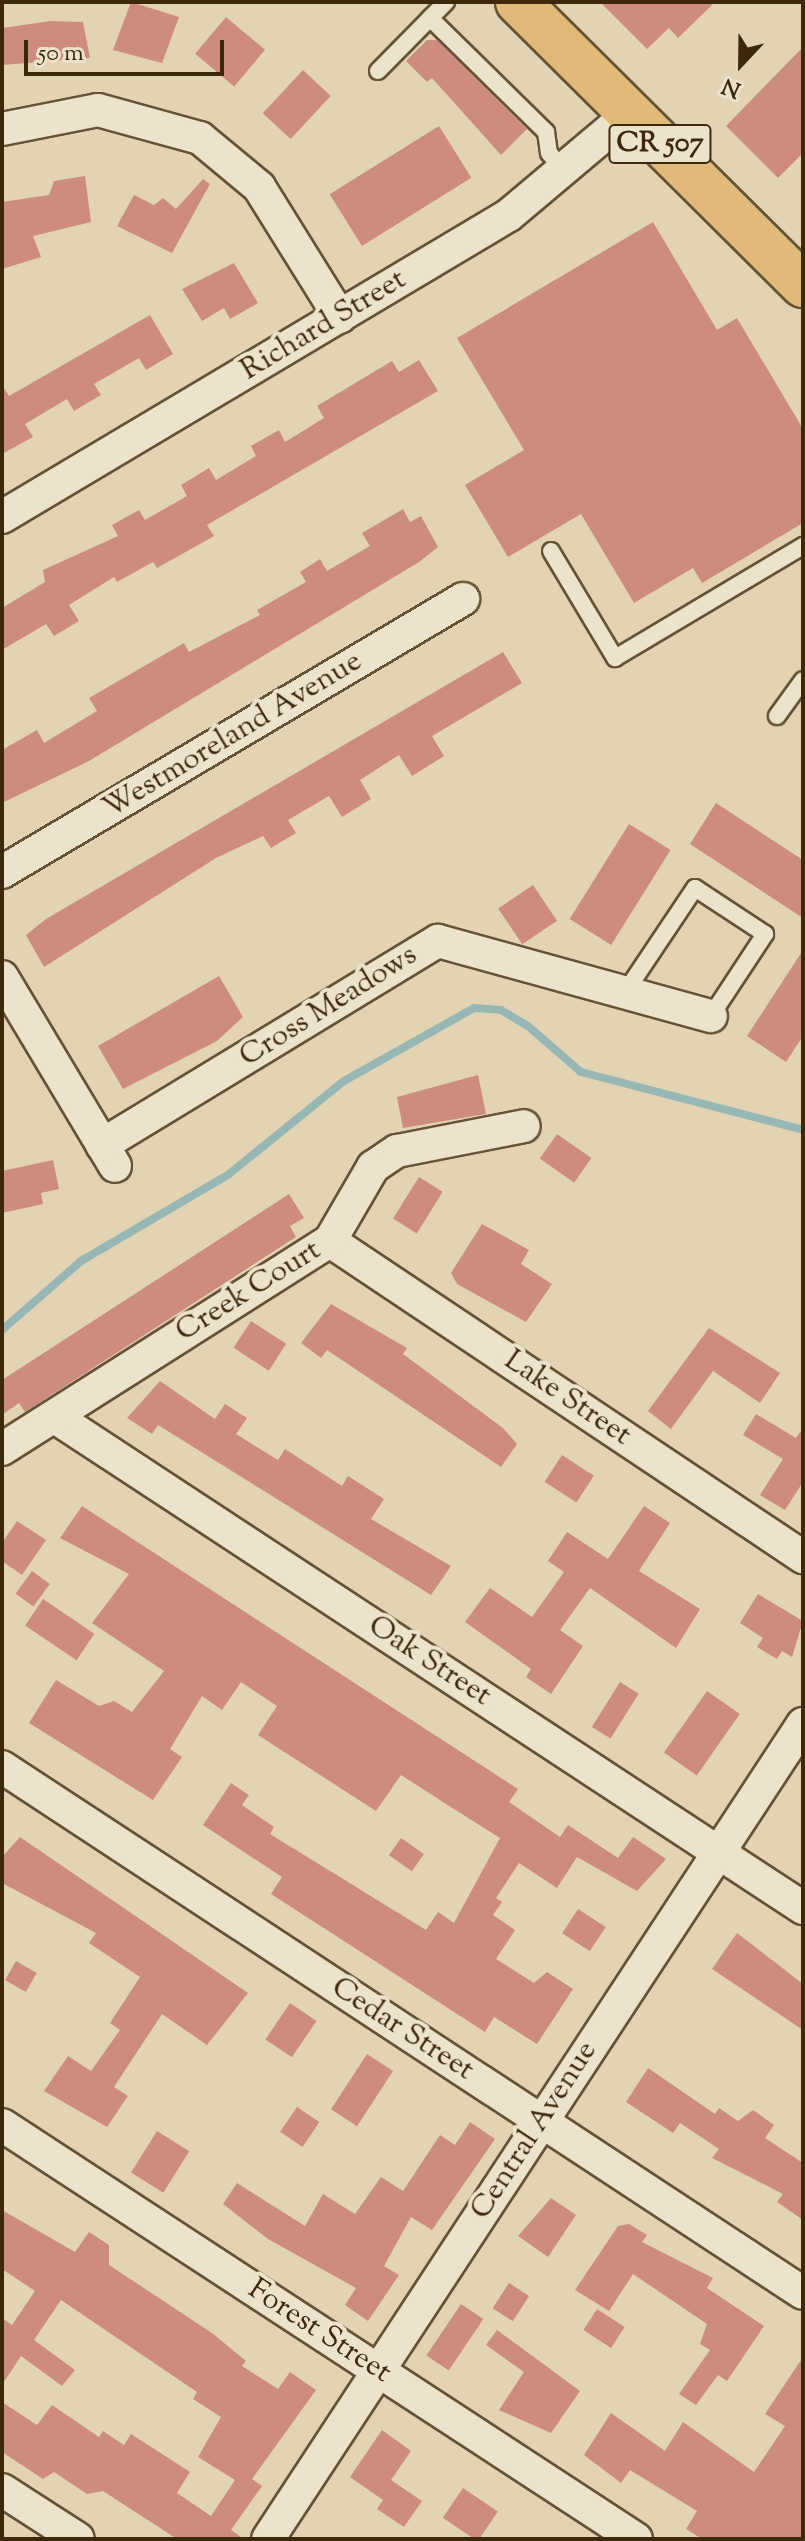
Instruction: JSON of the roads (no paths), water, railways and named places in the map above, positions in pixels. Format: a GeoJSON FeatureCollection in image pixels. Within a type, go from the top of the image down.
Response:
{"type":"FeatureCollection","features":[{"type":"Feature","properties":{"kind":"main road","name":"CR 507"},"geometry":{"type":"LineString","coordinates":[[518,2],[803,285]]}},
{"type":"Feature","properties":{"kind":"street"},"geometry":{"type":"LineString","coordinates":[[2,129],[98,110],[200,138],[259,187],[340,317]]}},
{"type":"Feature","properties":{"kind":"street","name":"Richard Street"},"geometry":{"type":"LineString","coordinates":[[2,517],[509,215],[565,172],[630,113]]}},
{"type":"Feature","properties":{"kind":"street","name":"Westmoreland Avenue"},"geometry":{"type":"LineString","coordinates":[[2,872],[463,599]]}},
{"type":"Feature","properties":{"kind":"street","name":"Cross Meadows"},"geometry":{"type":"LineString","coordinates":[[2,977],[108,1155],[438,941],[711,1016]]}},
{"type":"Feature","properties":{"kind":"street","name":"Creek Court"},"geometry":{"type":"LineString","coordinates":[[2,1449],[330,1241],[373,1167],[397,1151],[524,1126]]}},
{"type":"Feature","properties":{"kind":"street","name":"Lake Street"},"geometry":{"type":"LineString","coordinates":[[330,1241],[803,1557]]}},
{"type":"Feature","properties":{"kind":"street","name":"Oak Street"},"geometry":{"type":"LineString","coordinates":[[55,1417],[803,1908]]}},
{"type":"Feature","properties":{"kind":"street","name":"Central Avenue"},"geometry":{"type":"LineString","coordinates":[[268,2539],[803,1724]]}},
{"type":"Feature","properties":{"kind":"street","name":"Cedar Street"},"geometry":{"type":"LineString","coordinates":[[2,1767],[803,2293]]}},
{"type":"Feature","properties":{"kind":"street","name":"Forest Street"},"geometry":{"type":"LineString","coordinates":[[2,2125],[636,2539]]}},
{"type":"Feature","properties":{"kind":"street"},"geometry":{"type":"LineString","coordinates":[[2,2490],[78,2539]]}},
{"type":"Feature","properties":{"kind":"lane"},"geometry":{"type":"LineString","coordinates":[[378,71],[446,2]]}},
{"type":"Feature","properties":{"kind":"lane"},"geometry":{"type":"LineString","coordinates":[[430,18],[546,132],[549,153],[565,172]]}},
{"type":"Feature","properties":{"kind":"lane"},"geometry":{"type":"LineString","coordinates":[[551,551],[615,658],[803,546]]}},
{"type":"Feature","properties":{"kind":"lane"},"geometry":{"type":"LineString","coordinates":[[777,716],[803,680]]}},
{"type":"Feature","properties":{"kind":"lane"},"geometry":{"type":"LineString","coordinates":[[626,991],[695,888],[765,934],[711,1016]]}},
{"type":"Feature","properties":{"kind":"waterway"},"geometry":{"type":"LineString","coordinates":[[2,1330],[81,1261],[229,1174],[344,1081],[474,1008],[501,1010],[528,1026],[581,1072],[803,1130]]}}]}
